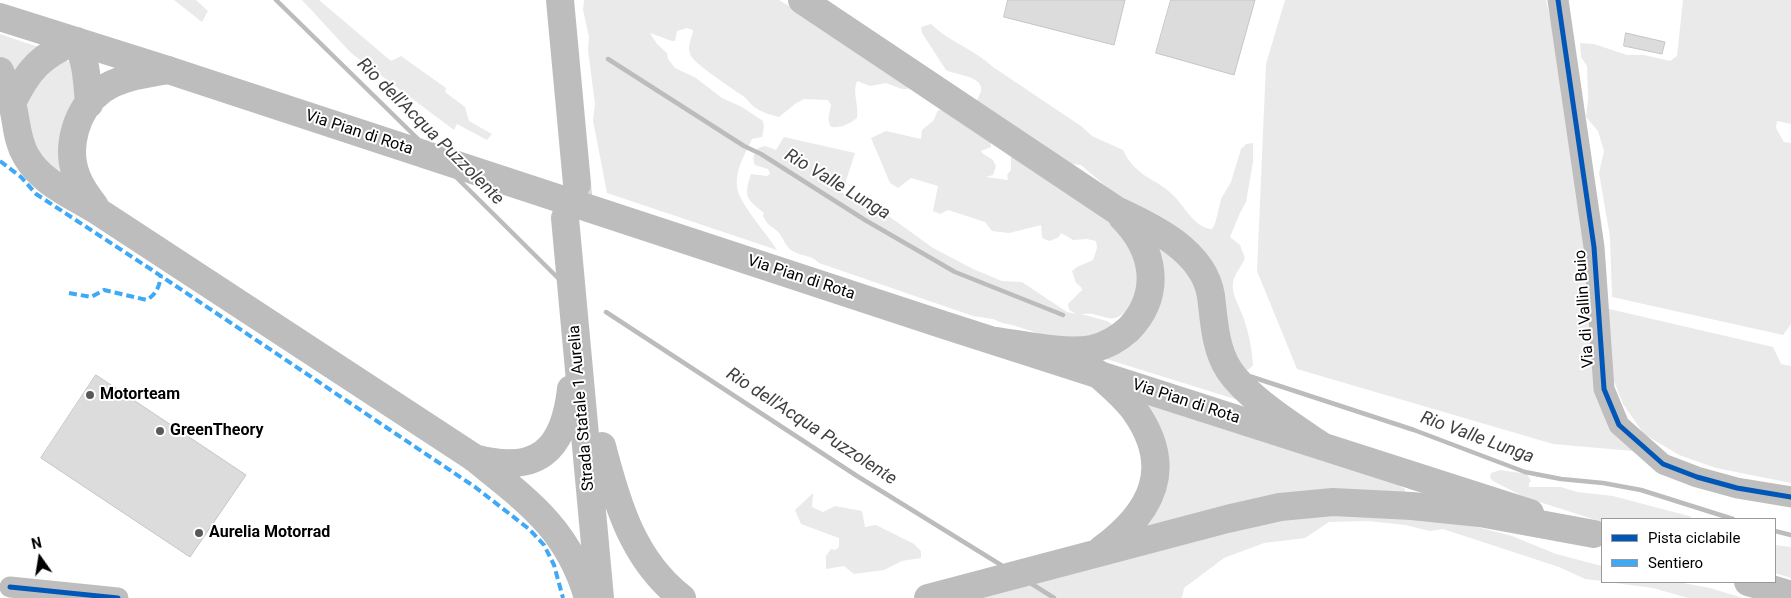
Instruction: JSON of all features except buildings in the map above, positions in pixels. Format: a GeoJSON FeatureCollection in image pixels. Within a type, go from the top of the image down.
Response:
{"type":"FeatureCollection","features":[{"type":"Feature","properties":{"kind":"main road"},"geometry":{"type":"LineString","coordinates":[[544,0],[569,182],[577,89],[572,0]]}},
{"type":"Feature","properties":{"kind":"main road"},"geometry":{"type":"LineString","coordinates":[[560,0],[573,137]]}},
{"type":"Feature","properties":{"kind":"main road"},"geometry":{"type":"LineString","coordinates":[[802,0],[1116,210],[1159,232],[1182,249],[1192,259],[1207,283],[1218,342],[1229,369],[1252,394],[1276,414],[1319,444]]}},
{"type":"Feature","properties":{"kind":"main road","name":"Via Pian di Rota"},"geometry":{"type":"LineString","coordinates":[[0,17],[1598,536]]}},
{"type":"Feature","properties":{"kind":"main road"},"geometry":{"type":"LineString","coordinates":[[12,103],[30,71],[46,56],[60,47],[76,41],[82,52],[85,66],[89,104]]}},
{"type":"Feature","properties":{"kind":"main road"},"geometry":{"type":"LineString","coordinates":[[99,212],[82,190],[72,161],[73,137],[80,117],[102,90],[118,82],[168,70]]}},
{"type":"Feature","properties":{"kind":"main road"},"geometry":{"type":"LineString","coordinates":[[0,71],[12,103],[20,142],[26,156],[36,170],[52,183],[473,457],[530,503],[553,528],[574,561],[588,598]]}},
{"type":"Feature","properties":{"kind":"main road"},"geometry":{"type":"LineString","coordinates":[[997,341],[1075,351],[1092,349],[1114,340],[1133,324],[1146,302],[1150,282],[1150,263],[1139,236],[1116,210]]}},
{"type":"Feature","properties":{"kind":"main road","name":"Strada Statale 1 Aurelia"},"geometry":{"type":"LineString","coordinates":[[600,598],[574,319],[573,222],[602,446],[616,598]]}},
{"type":"Feature","properties":{"kind":"main road"},"geometry":{"type":"LineString","coordinates":[[473,457],[504,464],[520,462],[538,456],[554,443],[564,424],[570,402],[574,319]]}},
{"type":"Feature","properties":{"kind":"main road"},"geometry":{"type":"LineString","coordinates":[[1096,554],[1115,540],[1139,515],[1147,504],[1155,475],[1153,448],[1143,424],[1126,400],[1097,373]]}},
{"type":"Feature","properties":{"kind":"main road"},"geometry":{"type":"LineString","coordinates":[[602,446],[618,504],[639,551],[660,578],[682,598]]}},
{"type":"Feature","properties":{"kind":"main road"},"geometry":{"type":"LineString","coordinates":[[928,598],[1227,519],[1272,509],[1333,502],[1403,505],[1480,513],[1598,536]]}},
{"type":"Feature","properties":{"kind":"main road"},"geometry":{"type":"LineString","coordinates":[[1751,583],[1791,595]]}},
{"type":"Feature","properties":{"kind":"street","name":"Via di Vallin Buio"},"geometry":{"type":"LineString","coordinates":[[1558,0],[1594,247],[1604,389],[1619,425],[1663,464],[1697,477],[1737,488],[1791,497]]}},
{"type":"Feature","properties":{"kind":"street"},"geometry":{"type":"LineString","coordinates":[[10,587],[118,598]]}},
{"type":"Feature","properties":{"kind":"shaded area"},"geometry":{"type":"Polygon","coordinates":[[[174,0],[196,0],[208,11],[202,22],[174,0]]]}},
{"type":"Feature","properties":{"kind":"shaded area"},"geometry":{"type":"Polygon","coordinates":[[[302,0],[319,0],[391,61],[401,56],[446,88],[445,92],[465,107],[469,121],[492,134],[487,140],[457,124],[454,130],[351,53],[302,0]]]}},
{"type":"Feature","properties":{"kind":"shaded area"},"geometry":{"type":"Polygon","coordinates":[[[584,0],[779,0],[833,32],[876,66],[907,86],[908,89],[902,89],[886,83],[870,86],[857,81],[855,90],[857,118],[842,126],[831,127],[829,118],[831,105],[828,100],[804,99],[779,117],[754,107],[745,97],[694,60],[689,49],[693,30],[687,28],[677,31],[675,41],[650,33],[657,44],[667,53],[668,59],[675,68],[696,78],[722,98],[742,107],[763,121],[762,137],[752,139],[741,162],[737,187],[742,201],[777,250],[607,193],[593,120],[595,104],[588,50],[589,37],[583,10],[584,0]]]}},
{"type":"Feature","properties":{"kind":"shaded area"},"geometry":{"type":"Polygon","coordinates":[[[1285,0],[1546,0],[1558,52],[1608,417],[1633,451],[1553,444],[1297,369],[1257,271],[1266,64],[1285,0]]]}},
{"type":"Feature","properties":{"kind":"shaded area"},"geometry":{"type":"Polygon","coordinates":[[[1683,0],[1791,0],[1791,124],[1777,121],[1776,128],[1784,142],[1791,143],[1791,324],[1783,335],[1612,297],[1610,237],[1599,173],[1604,151],[1598,131],[1586,117],[1588,99],[1587,66],[1581,57],[1580,43],[1594,44],[1627,55],[1644,55],[1670,61],[1677,56],[1683,0]]]}},
{"type":"Feature","properties":{"kind":"shaded area"},"geometry":{"type":"Polygon","coordinates":[[[931,24],[1081,126],[1092,136],[1123,150],[1139,171],[1165,188],[1200,225],[1206,228],[1212,229],[1215,224],[1221,199],[1231,182],[1241,149],[1246,144],[1253,143],[1253,162],[1246,202],[1230,237],[1240,245],[1245,258],[1235,276],[1233,287],[1250,342],[1253,365],[1249,369],[1244,372],[1237,371],[1218,287],[1081,165],[1069,164],[976,102],[981,86],[974,79],[946,70],[922,33],[921,27],[931,24]]]}},
{"type":"Feature","properties":{"kind":"shaded area"},"geometry":{"type":"Polygon","coordinates":[[[0,34],[47,50],[14,87],[8,69],[0,57],[0,34]]]}},
{"type":"Feature","properties":{"kind":"shaded area"},"geometry":{"type":"Polygon","coordinates":[[[63,60],[74,63],[79,76],[70,188],[23,134],[29,86],[63,60]]]}},
{"type":"Feature","properties":{"kind":"shaded area"},"geometry":{"type":"Polygon","coordinates":[[[939,110],[946,110],[989,134],[991,147],[981,151],[993,160],[996,166],[993,175],[986,177],[1008,180],[1007,175],[1011,170],[1011,154],[1121,224],[1141,280],[1136,292],[1120,316],[1108,318],[1092,314],[1081,314],[1107,321],[1115,326],[1111,331],[1067,342],[993,319],[973,316],[819,263],[791,250],[779,232],[766,222],[763,216],[764,213],[748,197],[747,188],[751,174],[767,176],[770,174],[768,169],[755,165],[755,152],[758,148],[765,146],[776,150],[784,137],[855,153],[842,193],[856,196],[872,204],[933,248],[973,269],[1002,281],[1022,282],[1067,312],[1077,314],[1069,310],[1068,304],[1082,290],[1076,283],[1072,271],[1093,260],[1097,248],[1096,241],[1087,239],[1073,240],[1061,233],[1059,237],[1050,241],[1042,237],[1041,225],[1009,233],[992,231],[985,222],[948,210],[940,214],[933,211],[938,186],[911,178],[898,188],[890,183],[871,138],[886,131],[921,139],[922,130],[934,120],[939,110]]]}},
{"type":"Feature","properties":{"kind":"shaded area"},"geometry":{"type":"Polygon","coordinates":[[[1149,242],[1188,263],[1238,400],[1103,358],[1128,338],[1149,242]]]}},
{"type":"Feature","properties":{"kind":"shaded area"},"geometry":{"type":"Polygon","coordinates":[[[1605,308],[1773,347],[1781,364],[1791,366],[1791,483],[1716,468],[1679,455],[1644,434],[1623,404],[1609,368],[1605,308]]]}},
{"type":"Feature","properties":{"kind":"shaded area"},"geometry":{"type":"Polygon","coordinates":[[[1143,403],[1398,485],[1405,489],[1405,493],[1131,538],[1143,520],[1143,403]]]}},
{"type":"Feature","properties":{"kind":"shaded area"},"geometry":{"type":"Polygon","coordinates":[[[1500,470],[1527,474],[1531,481],[1529,487],[1561,487],[1577,492],[1613,496],[1692,518],[1601,518],[1601,522],[1524,497],[1493,481],[1490,478],[1491,473],[1500,470]]]}},
{"type":"Feature","properties":{"kind":"shaded area"},"geometry":{"type":"Polygon","coordinates":[[[813,493],[812,507],[823,512],[835,506],[862,511],[865,527],[876,525],[914,544],[921,551],[921,558],[902,561],[884,570],[854,574],[844,566],[826,569],[826,556],[831,549],[835,550],[839,547],[839,538],[801,524],[795,510],[813,493]]]}},
{"type":"Feature","properties":{"kind":"shaded area"},"geometry":{"type":"Polygon","coordinates":[[[1316,511],[1435,516],[1512,536],[1556,554],[1601,566],[1601,581],[1585,579],[1559,567],[1443,529],[1430,531],[1405,525],[1368,521],[1329,522],[1305,538],[1264,543],[1224,558],[1184,588],[1182,598],[979,598],[1155,546],[1316,511]]]}},
{"type":"Feature","properties":{"kind":"shaded area"},"geometry":{"type":"Polygon","coordinates":[[[1776,545],[1791,547],[1791,578],[1776,573],[1776,545]]]}},
{"type":"Feature","properties":{"kind":"shaded area"},"geometry":{"type":"Polygon","coordinates":[[[1615,583],[1683,583],[1710,588],[1743,598],[1688,598],[1653,588],[1615,583]]]}},
{"type":"Feature","properties":{"kind":"waterway","name":"Rio dell'Acqua Puzzolente"},"geometry":{"type":"LineString","coordinates":[[276,0],[419,140]]}},
{"type":"Feature","properties":{"kind":"waterway","name":"Rio Valle Lunga"},"geometry":{"type":"LineString","coordinates":[[608,59],[744,146],[761,154],[865,220],[955,272],[1063,315]]}},
{"type":"Feature","properties":{"kind":"waterway","name":"Rio dell'Acqua Puzzolente"},"geometry":{"type":"LineString","coordinates":[[456,177],[559,279]]}},
{"type":"Feature","properties":{"kind":"waterway","name":"Rio dell'Acqua Puzzolente"},"geometry":{"type":"LineString","coordinates":[[606,312],[857,476],[1001,565]]}},
{"type":"Feature","properties":{"kind":"waterway","name":"Rio Valle Lunga"},"geometry":{"type":"LineString","coordinates":[[1249,376],[1414,430],[1525,472],[1641,490],[1730,518]]}},
{"type":"Feature","properties":{"kind":"waterway","name":"Rio Valle Lunga"},"geometry":{"type":"LineString","coordinates":[[1776,531],[1791,535]]}},
{"type":"Feature","properties":{"kind":"waterway","name":"Rio dell'Acqua Puzzolente"},"geometry":{"type":"LineString","coordinates":[[1032,584],[1054,598]]}},
{"type":"Feature","properties":{"kind":"tunnel"},"geometry":{"type":"LineString","coordinates":[[577,184],[581,225]]}},
{"type":"Feature","properties":{"kind":"marked path"},"geometry":{"type":"LineString","coordinates":[[0,161],[21,177],[36,194],[475,487],[529,529],[544,545],[554,565],[563,598]]}},
{"type":"Feature","properties":{"kind":"marked path"},"geometry":{"type":"LineString","coordinates":[[69,293],[91,297],[104,290],[147,300],[157,290],[161,276]]}},
{"type":"Feature","properties":{"kind":"cycle path"},"geometry":{"type":"LineString","coordinates":[[1558,0],[1594,247],[1604,389],[1619,425],[1663,464],[1697,477],[1737,488],[1791,497]]}},
{"type":"Feature","properties":{"kind":"cycle path"},"geometry":{"type":"LineString","coordinates":[[10,587],[118,598]]}},
{"type":"Feature","properties":{"kind":"place","name":"Motorteam"},"geometry":{"type":"Point","coordinates":[90,395]}},
{"type":"Feature","properties":{"kind":"place","name":"GreenTheory"},"geometry":{"type":"Point","coordinates":[160,431]}},
{"type":"Feature","properties":{"kind":"place","name":"Aurelia Motorrad"},"geometry":{"type":"Point","coordinates":[199,533]}}]}
